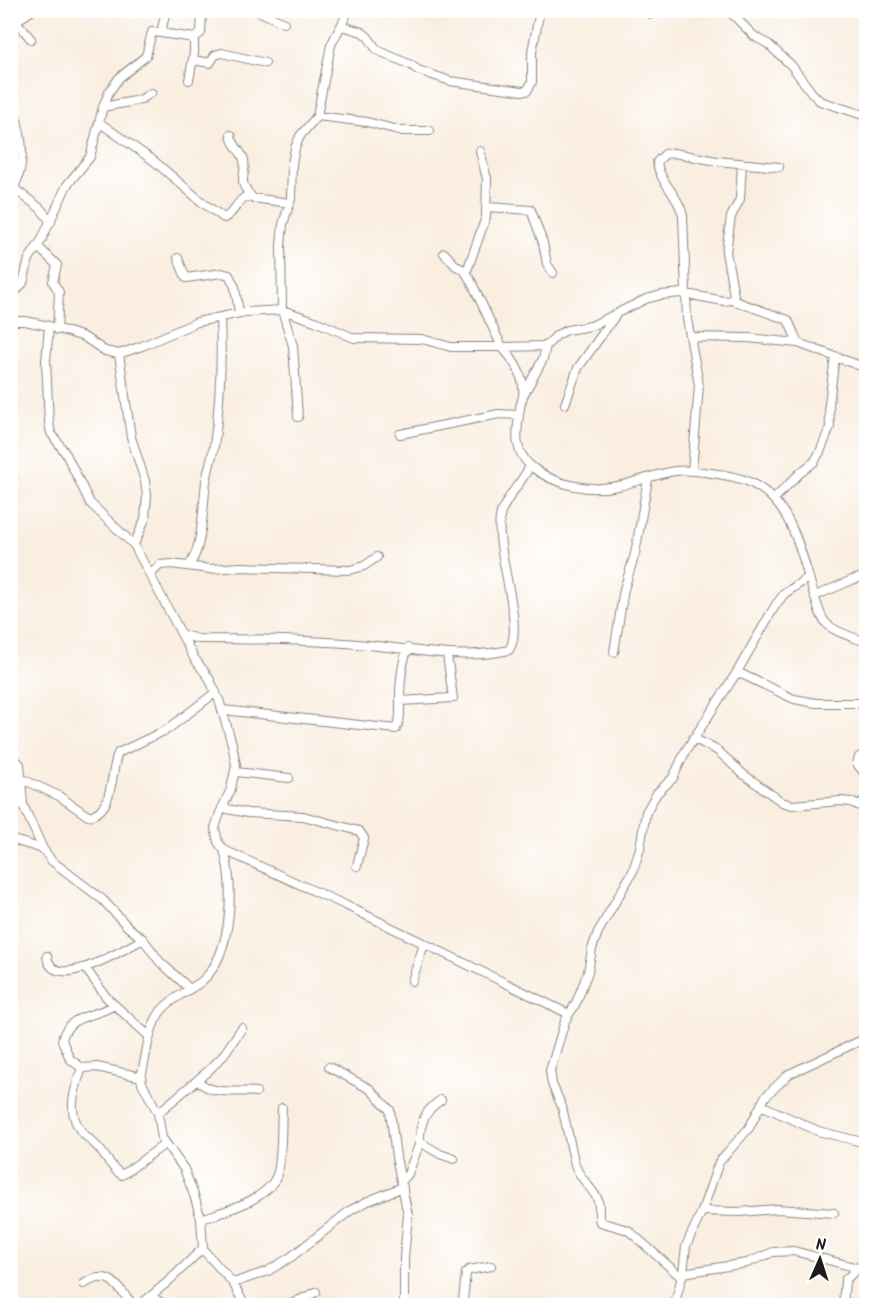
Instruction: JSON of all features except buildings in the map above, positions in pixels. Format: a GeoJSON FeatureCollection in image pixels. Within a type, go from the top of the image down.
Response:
{"type":"FeatureCollection","features":[{"type":"Feature","properties":{"kind":"street"},"geometry":{"type":"LineString","coordinates":[[16,21],[33,10]]}},
{"type":"Feature","properties":{"kind":"street"},"geometry":{"type":"LineString","coordinates":[[161,33],[166,10]]}},
{"type":"Feature","properties":{"kind":"street"},"geometry":{"type":"LineString","coordinates":[[10,298],[23,283],[28,259],[38,247],[67,185],[90,157],[103,107],[119,78],[146,56],[152,32],[194,38],[201,33],[202,10]]}},
{"type":"Feature","properties":{"kind":"street"},"geometry":{"type":"LineString","coordinates":[[256,10],[284,23]]}},
{"type":"Feature","properties":{"kind":"street"},"geometry":{"type":"LineString","coordinates":[[298,417],[293,346],[282,310],[281,245],[290,203],[296,148],[300,136],[317,116],[331,45],[349,10]]}},
{"type":"Feature","properties":{"kind":"street"},"geometry":{"type":"LineString","coordinates":[[342,26],[362,32],[377,50],[425,73],[450,81],[527,91],[532,82],[532,52],[540,10]]}},
{"type":"Feature","properties":{"kind":"street"},"geometry":{"type":"LineString","coordinates":[[728,10],[754,36],[768,44],[791,65],[820,101],[867,116]]}},
{"type":"Feature","properties":{"kind":"street"},"geometry":{"type":"LineString","coordinates":[[10,14],[31,39]]}},
{"type":"Feature","properties":{"kind":"street"},"geometry":{"type":"LineString","coordinates":[[189,81],[194,38]]}},
{"type":"Feature","properties":{"kind":"street"},"geometry":{"type":"LineString","coordinates":[[193,60],[210,63],[215,55],[222,52],[265,63]]}},
{"type":"Feature","properties":{"kind":"street"},"geometry":{"type":"LineString","coordinates":[[103,107],[140,100],[151,93]]}},
{"type":"Feature","properties":{"kind":"street"},"geometry":{"type":"LineString","coordinates":[[14,111],[23,146],[20,175],[12,187],[40,208],[51,222]]}},
{"type":"Feature","properties":{"kind":"street"},"geometry":{"type":"LineString","coordinates":[[317,116],[367,122],[402,131],[430,131]]}},
{"type":"Feature","properties":{"kind":"street"},"geometry":{"type":"LineString","coordinates":[[100,123],[154,161],[221,216],[228,217],[240,200],[251,196],[290,203]]}},
{"type":"Feature","properties":{"kind":"street"},"geometry":{"type":"LineString","coordinates":[[231,135],[231,142],[243,157],[242,180],[251,196]]}},
{"type":"Feature","properties":{"kind":"street"},"geometry":{"type":"LineString","coordinates":[[464,270],[468,268],[486,217],[488,179],[480,151]]}},
{"type":"Feature","properties":{"kind":"street"},"geometry":{"type":"LineString","coordinates":[[692,471],[699,385],[686,304],[681,208],[658,171],[657,162],[661,156],[669,153],[779,167]]}},
{"type":"Feature","properties":{"kind":"street"},"geometry":{"type":"LineString","coordinates":[[732,300],[734,295],[726,252],[731,217],[740,199],[742,163]]}},
{"type":"Feature","properties":{"kind":"street"},"geometry":{"type":"LineString","coordinates":[[487,207],[531,210],[543,243],[547,264],[553,273]]}},
{"type":"Feature","properties":{"kind":"street"},"geometry":{"type":"LineString","coordinates":[[38,247],[57,265],[53,282],[58,288],[59,298],[45,361],[50,430],[80,479],[90,502],[134,545],[151,574],[194,658],[216,692],[236,757],[236,771],[231,789],[216,828],[218,842],[224,850],[228,866],[230,902],[223,943],[218,959],[209,973],[162,1010],[154,1024],[141,1077],[159,1113],[160,1130],[165,1144],[175,1154],[184,1169],[201,1219],[203,1248],[233,1283],[245,1305]]}},
{"type":"Feature","properties":{"kind":"street"},"geometry":{"type":"LineString","coordinates":[[444,253],[456,266],[464,270],[471,281],[501,347],[515,364],[521,380],[523,396]]}},
{"type":"Feature","properties":{"kind":"street"},"geometry":{"type":"LineString","coordinates":[[178,258],[186,278],[222,273],[229,275],[235,287],[239,314]]}},
{"type":"Feature","properties":{"kind":"street"},"geometry":{"type":"LineString","coordinates":[[798,343],[788,320],[732,300],[724,301],[674,293],[654,296],[591,326],[567,330],[557,335],[546,346],[543,359],[523,396],[516,435],[518,449],[530,466],[554,480],[594,488],[648,479],[667,472],[692,471],[747,481],[775,498],[788,519],[826,624],[867,642]]}},
{"type":"Feature","properties":{"kind":"street"},"geometry":{"type":"LineString","coordinates":[[10,321],[25,321],[84,337],[105,351],[119,354],[188,325],[239,314],[282,310],[354,338],[422,339],[451,347],[546,346]]}},
{"type":"Feature","properties":{"kind":"street"},"geometry":{"type":"LineString","coordinates":[[565,404],[578,368],[616,315]]}},
{"type":"Feature","properties":{"kind":"street"},"geometry":{"type":"LineString","coordinates":[[188,566],[194,560],[217,426],[221,351],[220,318]]}},
{"type":"Feature","properties":{"kind":"street"},"geometry":{"type":"LineString","coordinates":[[690,337],[748,338],[798,343],[867,368]]}},
{"type":"Feature","properties":{"kind":"street"},"geometry":{"type":"LineString","coordinates":[[119,354],[131,437],[147,495],[145,519],[134,545]]}},
{"type":"Feature","properties":{"kind":"street"},"geometry":{"type":"LineString","coordinates":[[775,498],[814,462],[820,452],[830,427],[828,412],[835,357]]}},
{"type":"Feature","properties":{"kind":"street"},"geometry":{"type":"LineString","coordinates":[[400,434],[499,414],[519,415]]}},
{"type":"Feature","properties":{"kind":"street"},"geometry":{"type":"LineString","coordinates":[[183,635],[199,639],[315,642],[408,648],[468,656],[509,650],[514,644],[510,595],[500,530],[501,514],[530,466]]}},
{"type":"Feature","properties":{"kind":"street"},"geometry":{"type":"LineString","coordinates":[[614,652],[624,590],[635,554],[648,479]]}},
{"type":"Feature","properties":{"kind":"street"},"geometry":{"type":"LineString","coordinates":[[151,574],[160,565],[210,569],[240,567],[350,570],[364,566],[377,557]]}},
{"type":"Feature","properties":{"kind":"street"},"geometry":{"type":"LineString","coordinates":[[815,596],[852,579],[867,576]]}},
{"type":"Feature","properties":{"kind":"street"},"geometry":{"type":"LineString","coordinates":[[682,1275],[628,1230],[600,1222],[597,1197],[576,1170],[562,1107],[550,1076],[562,1029],[576,1004],[588,972],[592,949],[601,923],[633,871],[640,848],[645,812],[657,793],[673,778],[693,738],[737,672],[775,606],[784,594],[809,577]]}},
{"type":"Feature","properties":{"kind":"street"},"geometry":{"type":"LineString","coordinates":[[223,710],[396,729],[401,716],[403,663],[408,648]]}},
{"type":"Feature","properties":{"kind":"street"},"geometry":{"type":"LineString","coordinates":[[400,701],[453,698],[447,655]]}},
{"type":"Feature","properties":{"kind":"street"},"geometry":{"type":"LineString","coordinates":[[737,672],[794,699],[816,703],[867,703]]}},
{"type":"Feature","properties":{"kind":"street"},"geometry":{"type":"LineString","coordinates":[[22,780],[59,796],[88,816],[94,815],[102,808],[109,795],[118,753],[168,729],[216,692]]}},
{"type":"Feature","properties":{"kind":"street"},"geometry":{"type":"LineString","coordinates":[[693,738],[718,751],[743,774],[783,802],[792,805],[841,801],[863,807],[867,798]]}},
{"type":"Feature","properties":{"kind":"street"},"geometry":{"type":"LineString","coordinates":[[867,753],[859,758],[858,764],[867,775]]}},
{"type":"Feature","properties":{"kind":"street"},"geometry":{"type":"LineString","coordinates":[[10,754],[20,764],[23,805],[43,849],[52,861],[103,900],[128,927],[143,939],[160,962],[190,989]]}},
{"type":"Feature","properties":{"kind":"street"},"geometry":{"type":"LineString","coordinates":[[236,771],[289,778]]}},
{"type":"Feature","properties":{"kind":"street"},"geometry":{"type":"LineString","coordinates":[[222,808],[248,813],[303,816],[359,831],[364,838],[357,866]]}},
{"type":"Feature","properties":{"kind":"street"},"geometry":{"type":"LineString","coordinates":[[10,839],[43,849]]}},
{"type":"Feature","properties":{"kind":"street"},"geometry":{"type":"LineString","coordinates":[[224,850],[271,870],[569,1014]]}},
{"type":"Feature","properties":{"kind":"street"},"geometry":{"type":"LineString","coordinates":[[47,956],[49,965],[54,969],[86,969],[143,939]]}},
{"type":"Feature","properties":{"kind":"street"},"geometry":{"type":"LineString","coordinates":[[412,981],[424,944]]}},
{"type":"Feature","properties":{"kind":"street"},"geometry":{"type":"LineString","coordinates":[[86,969],[114,1005],[150,1037]]}},
{"type":"Feature","properties":{"kind":"street"},"geometry":{"type":"LineString","coordinates":[[114,1005],[69,1025],[62,1040],[66,1052],[82,1068],[97,1067],[141,1077]]}},
{"type":"Feature","properties":{"kind":"street"},"geometry":{"type":"LineString","coordinates":[[159,1113],[198,1081],[222,1057],[242,1028]]}},
{"type":"Feature","properties":{"kind":"street"},"geometry":{"type":"LineString","coordinates":[[674,1305],[682,1275],[686,1246],[702,1211],[719,1162],[749,1128],[765,1097],[789,1074],[867,1038]]}},
{"type":"Feature","properties":{"kind":"street"},"geometry":{"type":"LineString","coordinates":[[329,1067],[362,1083],[390,1110],[408,1215],[404,1257],[404,1305]]}},
{"type":"Feature","properties":{"kind":"street"},"geometry":{"type":"LineString","coordinates":[[82,1068],[74,1092],[72,1110],[75,1120],[82,1132],[99,1148],[117,1173],[122,1175],[165,1144]]}},
{"type":"Feature","properties":{"kind":"street"},"geometry":{"type":"LineString","coordinates":[[198,1081],[219,1091],[256,1092]]}},
{"type":"Feature","properties":{"kind":"street"},"geometry":{"type":"LineString","coordinates":[[233,1283],[268,1271],[291,1257],[351,1210],[403,1184],[420,1142],[421,1123],[427,1113],[441,1100]]}},
{"type":"Feature","properties":{"kind":"street"},"geometry":{"type":"LineString","coordinates":[[761,1105],[818,1131],[867,1143]]}},
{"type":"Feature","properties":{"kind":"street"},"geometry":{"type":"LineString","coordinates":[[201,1219],[251,1200],[271,1185],[278,1174],[282,1108]]}},
{"type":"Feature","properties":{"kind":"street"},"geometry":{"type":"LineString","coordinates":[[420,1142],[454,1159]]}},
{"type":"Feature","properties":{"kind":"street"},"geometry":{"type":"LineString","coordinates":[[702,1211],[740,1212],[778,1209],[834,1213]]}},
{"type":"Feature","properties":{"kind":"street"},"geometry":{"type":"LineString","coordinates":[[139,1305],[203,1248]]}},
{"type":"Feature","properties":{"kind":"street"},"geometry":{"type":"LineString","coordinates":[[682,1275],[747,1263],[773,1252],[794,1251],[862,1268]]}},
{"type":"Feature","properties":{"kind":"street"},"geometry":{"type":"LineString","coordinates":[[463,1305],[466,1273],[491,1266]]}},
{"type":"Feature","properties":{"kind":"street"},"geometry":{"type":"LineString","coordinates":[[843,1305],[845,1280],[862,1268]]}},
{"type":"Feature","properties":{"kind":"street"},"geometry":{"type":"LineString","coordinates":[[84,1284],[94,1277],[105,1277],[134,1305]]}},
{"type":"Feature","properties":{"kind":"street"},"geometry":{"type":"LineString","coordinates":[[287,1305],[316,1292]]}},
{"type":"Feature","properties":{"kind":"street"},"geometry":{"type":"LineString","coordinates":[[151,1296],[166,1305]]}}]}
